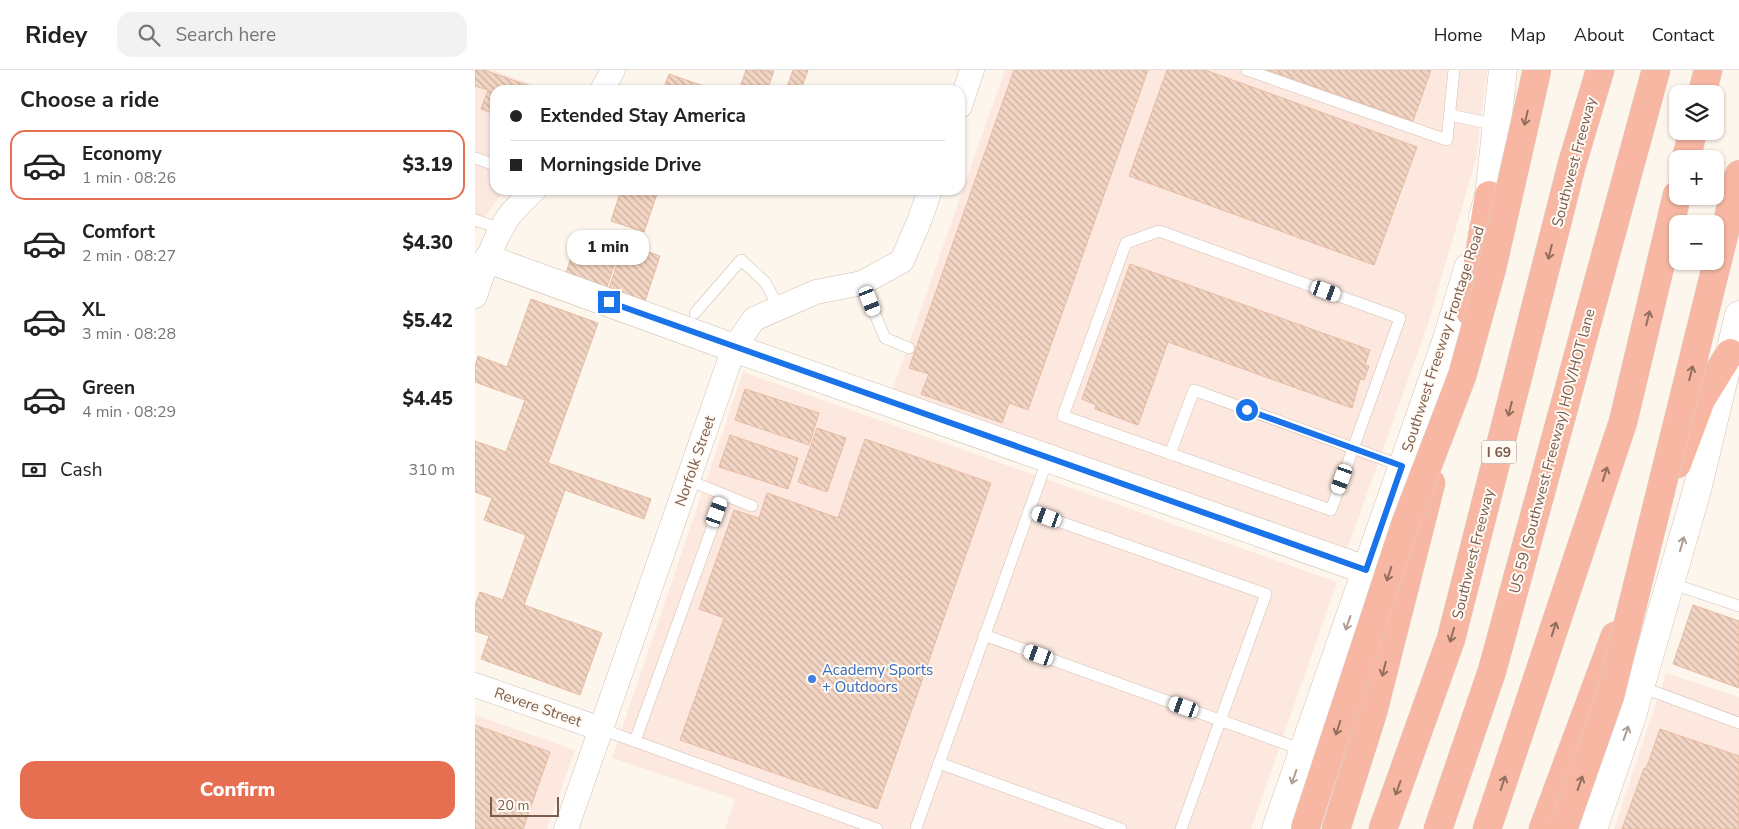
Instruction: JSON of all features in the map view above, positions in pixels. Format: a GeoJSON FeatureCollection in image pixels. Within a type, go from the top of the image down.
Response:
{"type":"FeatureCollection","features":[{"type":"Feature","properties":{"kind":"highway"},"geometry":{"type":"LineString","coordinates":[[1305,829],[1406,522],[1462,376],[1492,268],[1537,70]]}},
{"type":"Feature","properties":{"kind":"highway","name":"Southwest Freeway"},"geometry":{"type":"LineString","coordinates":[[1383,829],[1451,639],[1572,164],[1600,70]]}},
{"type":"Feature","properties":{"kind":"highway","name":"US 59 (Southwest Freeway) HOV/HOT lane"},"geometry":{"type":"LineString","coordinates":[[1437,829],[1492,670],[1656,70]]}},
{"type":"Feature","properties":{"kind":"highway"},"geometry":{"type":"LineString","coordinates":[[1704,85],[1708,70]]}},
{"type":"Feature","properties":{"kind":"highway"},"geometry":{"type":"LineString","coordinates":[[1563,829],[1610,696],[1739,174]]}},
{"type":"Feature","properties":{"kind":"highway"},"geometry":{"type":"LineString","coordinates":[[1336,829],[1373,712],[1461,362],[1489,195]]}},
{"type":"Feature","properties":{"kind":"highway"},"geometry":{"type":"LineString","coordinates":[[1487,829],[1623,422],[1675,205]]}},
{"type":"Feature","properties":{"kind":"highway"},"geometry":{"type":"LineString","coordinates":[[1543,829],[1701,400],[1730,353]]}},
{"type":"Feature","properties":{"kind":"main road","name":"Southwest Freeway Frontage Road"},"geometry":{"type":"LineString","coordinates":[[1276,829],[1448,336],[1489,195],[1503,70]]}},
{"type":"Feature","properties":{"kind":"main road"},"geometry":{"type":"LineString","coordinates":[[488,259],[1366,570]]}},
{"type":"Feature","properties":{"kind":"main road"},"geometry":{"type":"LineString","coordinates":[[1593,829],[1631,719],[1671,583],[1697,490],[1739,315]]}},
{"type":"Feature","properties":{"kind":"street"},"geometry":{"type":"LineString","coordinates":[[965,92],[973,70]]}},
{"type":"Feature","properties":{"kind":"street"},"geometry":{"type":"LineString","coordinates":[[476,290],[501,229],[510,215],[529,195]]}},
{"type":"Feature","properties":{"kind":"street","name":"Norfolk Street"},"geometry":{"type":"LineString","coordinates":[[565,829],[735,348],[754,319],[816,292],[862,283],[902,260],[929,195]]}},
{"type":"Feature","properties":{"kind":"street","name":"Revere Street"},"geometry":{"type":"LineString","coordinates":[[475,685],[601,729]]}},
{"type":"Feature","properties":{"kind":"lane"},"geometry":{"type":"LineString","coordinates":[[1247,70],[1447,140],[1453,70]]}},
{"type":"Feature","properties":{"kind":"lane"},"geometry":{"type":"LineString","coordinates":[[1450,115],[1497,125]]}},
{"type":"Feature","properties":{"kind":"lane"},"geometry":{"type":"LineString","coordinates":[[475,158],[490,163]]}},
{"type":"Feature","properties":{"kind":"lane"},"geometry":{"type":"LineString","coordinates":[[475,220],[501,229]]}},
{"type":"Feature","properties":{"kind":"lane"},"geometry":{"type":"LineString","coordinates":[[1159,231],[1400,318],[1353,448],[1331,510],[1063,416],[1126,243],[1159,231]]}},
{"type":"Feature","properties":{"kind":"lane"},"geometry":{"type":"LineString","coordinates":[[695,313],[741,260],[765,282],[779,308]]}},
{"type":"Feature","properties":{"kind":"lane"},"geometry":{"type":"LineString","coordinates":[[862,283],[885,338],[909,348]]}},
{"type":"Feature","properties":{"kind":"lane"},"geometry":{"type":"LineString","coordinates":[[1171,454],[1194,390],[1402,466]]}},
{"type":"Feature","properties":{"kind":"lane"},"geometry":{"type":"LineString","coordinates":[[916,829],[1048,458]]}},
{"type":"Feature","properties":{"kind":"lane"},"geometry":{"type":"LineString","coordinates":[[688,480],[752,506]]}},
{"type":"Feature","properties":{"kind":"lane"},"geometry":{"type":"LineString","coordinates":[[635,741],[724,495]]}},
{"type":"Feature","properties":{"kind":"lane"},"geometry":{"type":"LineString","coordinates":[[1029,510],[1266,594],[1181,829]]}},
{"type":"Feature","properties":{"kind":"lane"},"geometry":{"type":"LineString","coordinates":[[1671,583],[1739,606]]}},
{"type":"Feature","properties":{"kind":"lane"},"geometry":{"type":"LineString","coordinates":[[984,635],[1303,750]]}},
{"type":"Feature","properties":{"kind":"lane"},"geometry":{"type":"LineString","coordinates":[[1641,687],[1739,723]]}},
{"type":"Feature","properties":{"kind":"lane"},"geometry":{"type":"LineString","coordinates":[[601,729],[877,829]]}},
{"type":"Feature","properties":{"kind":"lane"},"geometry":{"type":"LineString","coordinates":[[939,763],[1121,829]]}},
{"type":"Feature","properties":{"kind":"shaded area"},"geometry":{"type":"Polygon","coordinates":[[[475,70],[493,70],[534,85],[490,85],[490,195],[501,195],[475,233],[475,70]]]}},
{"type":"Feature","properties":{"kind":"shaded area"},"geometry":{"type":"Polygon","coordinates":[[[1005,70],[1487,70],[1476,159],[1428,324],[1345,555],[891,394],[961,195],[965,195],[965,184],[1005,70]]]}},
{"type":"Feature","properties":{"kind":"shaded area"},"geometry":{"type":"Polygon","coordinates":[[[743,372],[1337,582],[1251,829],[725,829],[735,799],[612,758],[743,372]]]}},
{"type":"Feature","properties":{"kind":"shaded area"},"geometry":{"type":"Polygon","coordinates":[[[1666,673],[1739,697],[1739,829],[1614,829],[1666,673]]]}},
{"type":"Feature","properties":{"kind":"shaded area"},"geometry":{"type":"Polygon","coordinates":[[[475,715],[575,750],[547,829],[475,829],[475,715]]]}},
{"type":"Feature","properties":{"kind":"building"},"geometry":{"type":"Polygon","coordinates":[[[475,70],[484,70],[527,85],[490,85],[490,112],[481,109],[488,90],[475,86],[475,70]]]}},
{"type":"Feature","properties":{"kind":"building"},"geometry":{"type":"Polygon","coordinates":[[[746,70],[774,71],[769,85],[741,85],[746,70]]]}},
{"type":"Feature","properties":{"kind":"building"},"geometry":{"type":"Polygon","coordinates":[[[793,70],[808,70],[803,85],[788,85],[793,70]]]}},
{"type":"Feature","properties":{"kind":"building"},"geometry":{"type":"Polygon","coordinates":[[[1014,70],[1148,70],[1028,410],[1009,403],[1002,423],[921,394],[929,374],[909,368],[1014,70]]]}},
{"type":"Feature","properties":{"kind":"building"},"geometry":{"type":"Polygon","coordinates":[[[1167,70],[1205,70],[1417,147],[1374,265],[1129,176],[1167,70]]]}},
{"type":"Feature","properties":{"kind":"building"},"geometry":{"type":"Polygon","coordinates":[[[1267,70],[1431,70],[1413,121],[1267,70]]]}},
{"type":"Feature","properties":{"kind":"building"},"geometry":{"type":"Polygon","coordinates":[[[669,74],[701,85],[665,85],[669,74]]]}},
{"type":"Feature","properties":{"kind":"building"},"geometry":{"type":"Polygon","coordinates":[[[619,195],[657,195],[644,232],[611,221],[619,195]]]}},
{"type":"Feature","properties":{"kind":"building"},"geometry":{"type":"Polygon","coordinates":[[[596,231],[623,239],[606,290],[565,276],[574,248],[589,252],[596,231]]]}},
{"type":"Feature","properties":{"kind":"building"},"geometry":{"type":"Polygon","coordinates":[[[624,243],[660,256],[644,304],[608,291],[624,243]]]}},
{"type":"Feature","properties":{"kind":"building"},"geometry":{"type":"Polygon","coordinates":[[[1130,264],[1370,350],[1365,365],[1369,366],[1364,380],[1360,379],[1352,408],[1168,342],[1138,425],[1095,409],[1096,405],[1082,399],[1130,264]]]}},
{"type":"Feature","properties":{"kind":"building"},"geometry":{"type":"Polygon","coordinates":[[[531,299],[598,323],[548,463],[651,499],[644,519],[565,490],[524,605],[602,633],[580,695],[481,659],[489,636],[475,631],[475,605],[480,592],[503,600],[526,535],[484,520],[492,498],[475,492],[475,441],[506,452],[525,400],[475,382],[475,366],[478,356],[507,367],[531,299]]]}},
{"type":"Feature","properties":{"kind":"building"},"geometry":{"type":"Polygon","coordinates":[[[745,389],[819,413],[809,445],[735,420],[745,389]]]}},
{"type":"Feature","properties":{"kind":"building"},"geometry":{"type":"Polygon","coordinates":[[[817,428],[846,438],[827,492],[798,482],[817,428]]]}},
{"type":"Feature","properties":{"kind":"building"},"geometry":{"type":"Polygon","coordinates":[[[730,435],[798,458],[788,489],[719,467],[730,435]]]}},
{"type":"Feature","properties":{"kind":"building","name":"Academy Sports + Outdoors"},"geometry":{"type":"Polygon","coordinates":[[[865,439],[991,483],[877,809],[680,740],[724,618],[699,609],[734,510],[759,518],[767,493],[838,518],[865,439]]]}},
{"type":"Feature","properties":{"kind":"building"},"geometry":{"type":"Polygon","coordinates":[[[1693,605],[1739,621],[1739,688],[1673,664],[1693,605]]]}},
{"type":"Feature","properties":{"kind":"building"},"geometry":{"type":"Polygon","coordinates":[[[475,725],[550,752],[523,829],[475,829],[475,725]]]}},
{"type":"Feature","properties":{"kind":"building"},"geometry":{"type":"Polygon","coordinates":[[[1660,729],[1739,756],[1739,829],[1622,829],[1660,729]]]}},
{"type":"Feature","properties":{"kind":"place","name":"Academy Sports + Outdoors"},"geometry":{"type":"Point","coordinates":[812,679]}},
{"type":"Feature","properties":{"kind":"route"},"geometry":{"type":"LineString","coordinates":[[609,302],[1366,570],[1402,466],[1247,410]]}}]}
